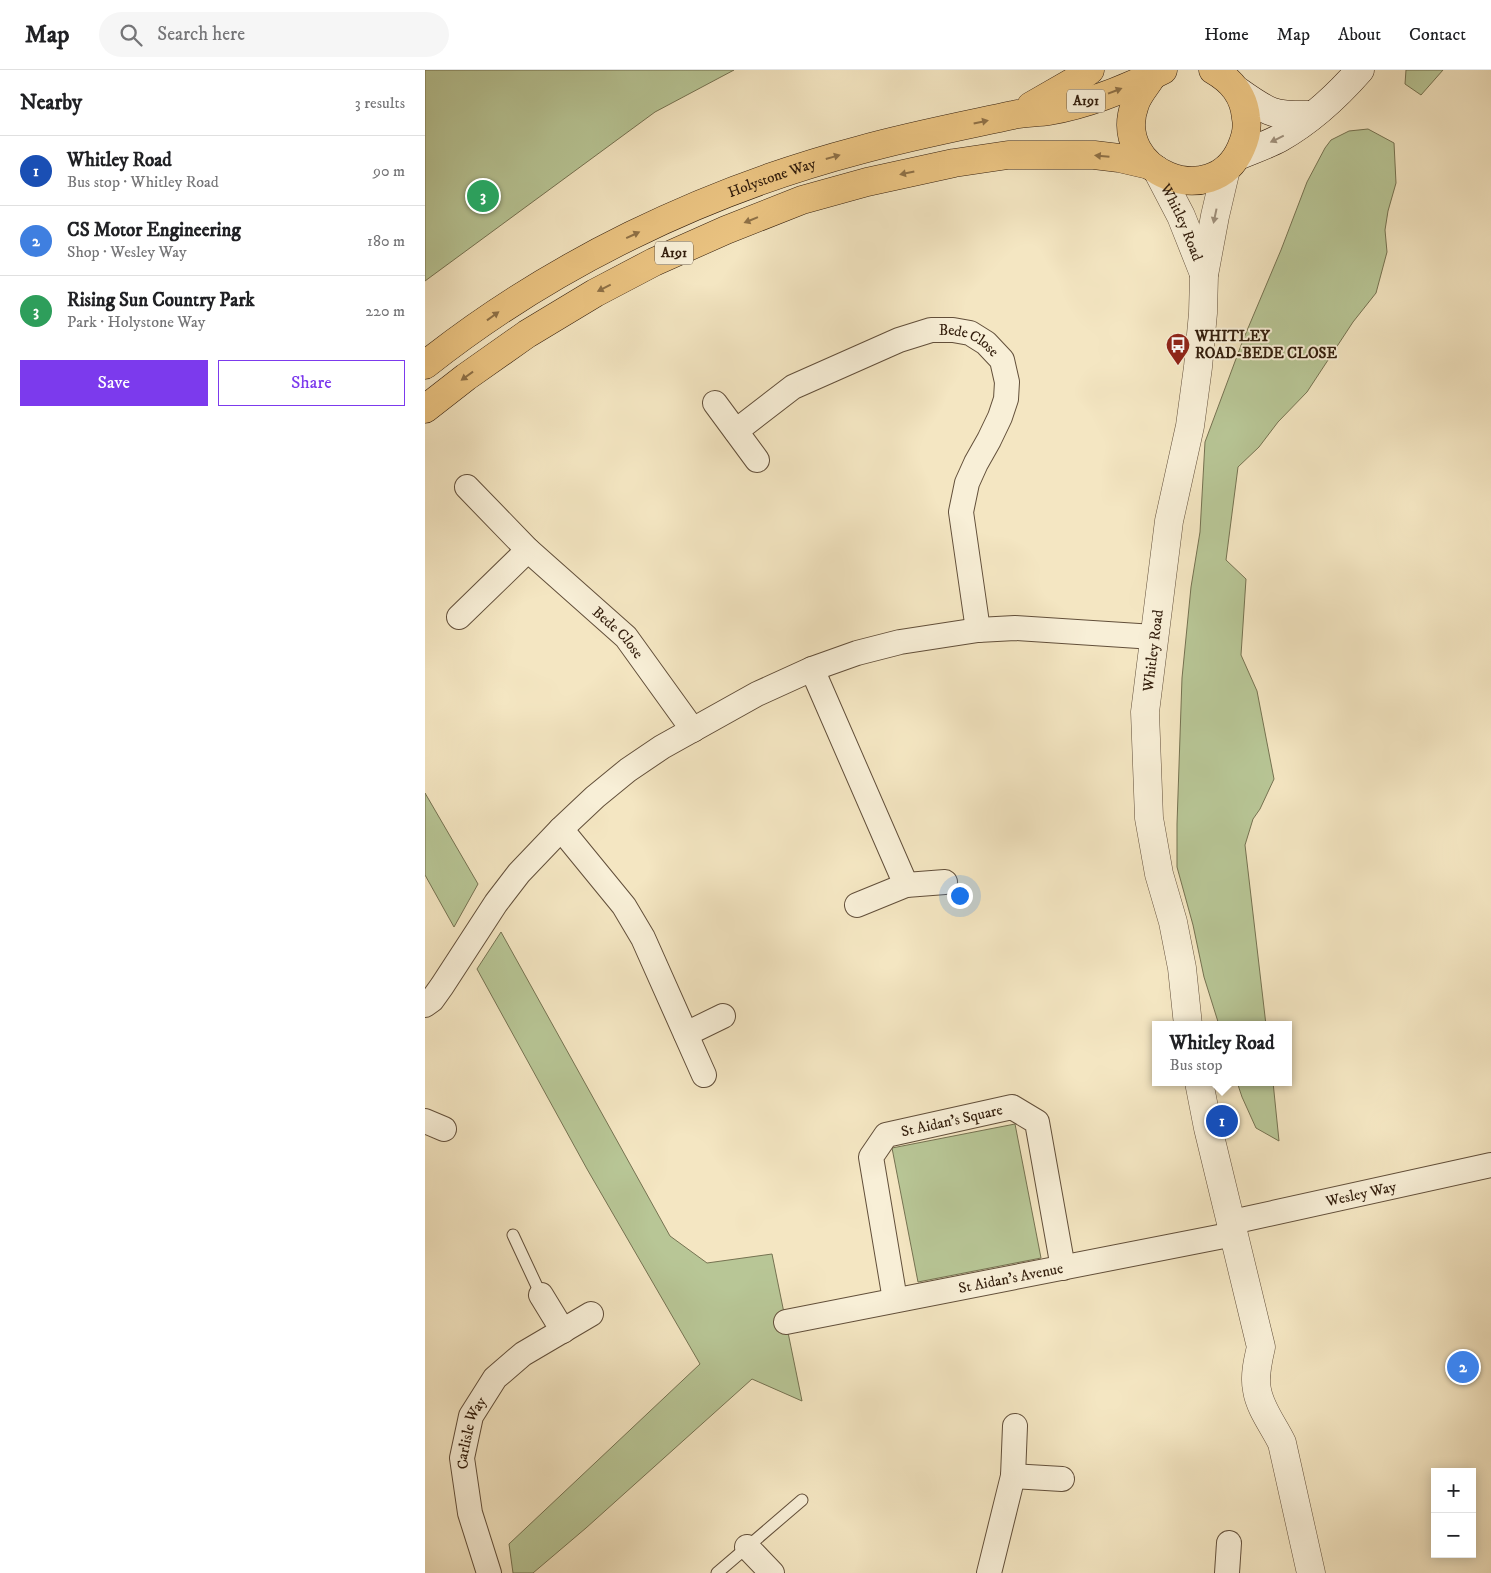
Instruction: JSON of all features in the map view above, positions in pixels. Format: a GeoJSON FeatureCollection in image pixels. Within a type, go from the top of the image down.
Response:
{"type":"FeatureCollection","features":[{"type":"Feature","properties":{"kind":"main road"},"geometry":{"type":"LineString","coordinates":[[1017,114],[1078,79],[1090,70]]}},
{"type":"Feature","properties":{"kind":"main road","name":"Holystone Way"},"geometry":{"type":"LineString","coordinates":[[425,365],[498,312],[554,277],[619,242],[708,200],[787,171],[859,150],[944,129],[1017,114],[1050,111],[1087,101],[1157,72]]}},
{"type":"Feature","properties":{"kind":"main road","name":"A191"},"geometry":{"type":"LineString","coordinates":[[1157,72],[1142,89],[1135,104],[1131,125],[1131,132],[1136,146],[1153,168],[1168,176],[1189,181],[1212,177],[1232,162]]}},
{"type":"Feature","properties":{"kind":"main road"},"geometry":{"type":"LineString","coordinates":[[1228,79],[1243,102],[1247,122],[1243,144],[1232,162]]}},
{"type":"Feature","properties":{"kind":"main road","name":"Holystone Way"},"geometry":{"type":"LineString","coordinates":[[425,409],[465,377],[519,340],[595,293],[654,262],[726,230],[802,200],[867,182],[1008,155],[1094,155],[1119,158],[1153,168]]}},
{"type":"Feature","properties":{"kind":"street"},"geometry":{"type":"LineString","coordinates":[[1232,162],[1293,130],[1331,100],[1360,70]]}},
{"type":"Feature","properties":{"kind":"street"},"geometry":{"type":"LineString","coordinates":[[1228,79],[1256,104],[1277,115],[1312,115]]}},
{"type":"Feature","properties":{"kind":"street","name":"Whitley Road"},"geometry":{"type":"LineString","coordinates":[[1188,1021],[1182,968],[1173,922],[1159,874],[1149,818],[1145,712],[1169,521],[1190,426],[1198,367],[1204,275],[1215,216],[1232,162]]}},
{"type":"Feature","properties":{"kind":"street","name":"Whitley Road"},"geometry":{"type":"LineString","coordinates":[[1153,168],[1181,216],[1204,275]]}},
{"type":"Feature","properties":{"kind":"street","name":"Bede Close"},"geometry":{"type":"LineString","coordinates":[[736,431],[793,387],[899,340],[931,330],[953,330],[970,333],[987,343],[1002,360],[1007,382],[1006,399],[1000,417],[967,483],[961,512],[978,630]]}},
{"type":"Feature","properties":{"kind":"street"},"geometry":{"type":"LineString","coordinates":[[715,403],[757,460]]}},
{"type":"Feature","properties":{"kind":"street","name":"Bede Close"},"geometry":{"type":"LineString","coordinates":[[467,487],[528,550],[626,637],[693,730]]}},
{"type":"Feature","properties":{"kind":"street"},"geometry":{"type":"LineString","coordinates":[[459,617],[528,550]]}},
{"type":"Feature","properties":{"kind":"street"},"geometry":{"type":"LineString","coordinates":[[425,1005],[432,1000],[442,986],[474,936],[514,880],[561,829],[595,796],[627,770],[662,747],[757,694],[812,668],[857,653],[901,642],[978,630],[1015,628],[1154,637]]}},
{"type":"Feature","properties":{"kind":"street"},"geometry":{"type":"LineString","coordinates":[[812,668],[906,885]]}},
{"type":"Feature","properties":{"kind":"street"},"geometry":{"type":"LineString","coordinates":[[561,829],[624,906],[643,938],[704,1074]]}},
{"type":"Feature","properties":{"kind":"street"},"geometry":{"type":"LineString","coordinates":[[857,905],[906,885],[945,882]]}},
{"type":"Feature","properties":{"kind":"street"},"geometry":{"type":"LineString","coordinates":[[686,1034],[723,1016]]}},
{"type":"Feature","properties":{"kind":"street"},"geometry":{"type":"LineString","coordinates":[[1200,1086],[1208,1128],[1261,1347],[1256,1375],[1257,1390],[1264,1410],[1282,1443],[1311,1573]]}},
{"type":"Feature","properties":{"kind":"street","name":"St Aidan's Square"},"geometry":{"type":"LineString","coordinates":[[895,1300],[871,1157],[886,1134],[1012,1107],[1037,1122],[1063,1268]]}},
{"type":"Feature","properties":{"kind":"street","name":"Wesley Way"},"geometry":{"type":"LineString","coordinates":[[1233,1228],[1491,1165]]}},
{"type":"Feature","properties":{"kind":"street","name":"St Aidan's Avenue"},"geometry":{"type":"LineString","coordinates":[[785,1322],[1063,1268],[1233,1228]]}},
{"type":"Feature","properties":{"kind":"street"},"geometry":{"type":"LineString","coordinates":[[541,1295],[563,1331]]}},
{"type":"Feature","properties":{"kind":"street","name":"Carlisle Way"},"geometry":{"type":"LineString","coordinates":[[489,1573],[469,1513],[463,1458],[471,1416],[495,1378],[523,1354],[591,1314]]}},
{"type":"Feature","properties":{"kind":"street"},"geometry":{"type":"LineString","coordinates":[[989,1573],[1013,1476],[1015,1426]]}},
{"type":"Feature","properties":{"kind":"street"},"geometry":{"type":"LineString","coordinates":[[1013,1476],[1062,1479]]}},
{"type":"Feature","properties":{"kind":"street"},"geometry":{"type":"LineString","coordinates":[[1227,1573],[1229,1543]]}},
{"type":"Feature","properties":{"kind":"street"},"geometry":{"type":"LineString","coordinates":[[747,1547],[772,1573]]}},
{"type":"Feature","properties":{"kind":"lane"},"geometry":{"type":"LineString","coordinates":[[513,1235],[541,1295]]}},
{"type":"Feature","properties":{"kind":"lane"},"geometry":{"type":"LineString","coordinates":[[717,1573],[802,1500]]}},
{"type":"Feature","properties":{"kind":"green space"},"geometry":{"type":"Polygon","coordinates":[[[425,70],[734,70],[655,112],[425,281],[425,70]]]}},
{"type":"Feature","properties":{"kind":"green space"},"geometry":{"type":"Polygon","coordinates":[[[1406,70],[1443,70],[1421,95],[1405,84],[1406,70]]]}},
{"type":"Feature","properties":{"kind":"green space"},"geometry":{"type":"Polygon","coordinates":[[[1368,129],[1394,143],[1396,183],[1385,230],[1387,252],[1376,293],[1353,322],[1307,392],[1278,422],[1259,447],[1238,467],[1226,560],[1246,579],[1241,655],[1257,691],[1274,779],[1260,809],[1253,819],[1245,845],[1266,1021],[1218,1021],[1204,977],[1193,925],[1177,867],[1182,678],[1191,587],[1200,532],[1205,442],[1243,340],[1307,182],[1331,140],[1349,131],[1368,129]]]}},
{"type":"Feature","properties":{"kind":"green space"},"geometry":{"type":"Polygon","coordinates":[[[425,793],[478,884],[454,927],[425,875],[425,793]]]}},
{"type":"Feature","properties":{"kind":"green space"},"geometry":{"type":"Polygon","coordinates":[[[501,932],[670,1236],[707,1263],[772,1254],[802,1401],[752,1379],[533,1573],[513,1573],[509,1544],[700,1364],[587,1169],[477,969],[501,932]]]}},
{"type":"Feature","properties":{"kind":"green space"},"geometry":{"type":"Polygon","coordinates":[[[1238,1086],[1273,1086],[1279,1141],[1256,1128],[1238,1086]]]}},
{"type":"Feature","properties":{"kind":"green space"},"geometry":{"type":"Polygon","coordinates":[[[1015,1124],[1041,1258],[918,1282],[892,1148],[1015,1124]]]}},
{"type":"Feature","properties":{"kind":"place","name":"Rising Sun Country Park"},"geometry":{"type":"Point","coordinates":[483,196]}},
{"type":"Feature","properties":{"kind":"place","name":"WHITLEY ROAD-BEDE CLOSE"},"geometry":{"type":"Point","coordinates":[1178,366]}},
{"type":"Feature","properties":{"kind":"place","name":"Whitley Road"},"geometry":{"type":"Point","coordinates":[1222,1121]}},
{"type":"Feature","properties":{"kind":"place","name":"CS Motor Engineering"},"geometry":{"type":"Point","coordinates":[1463,1367]}}]}
